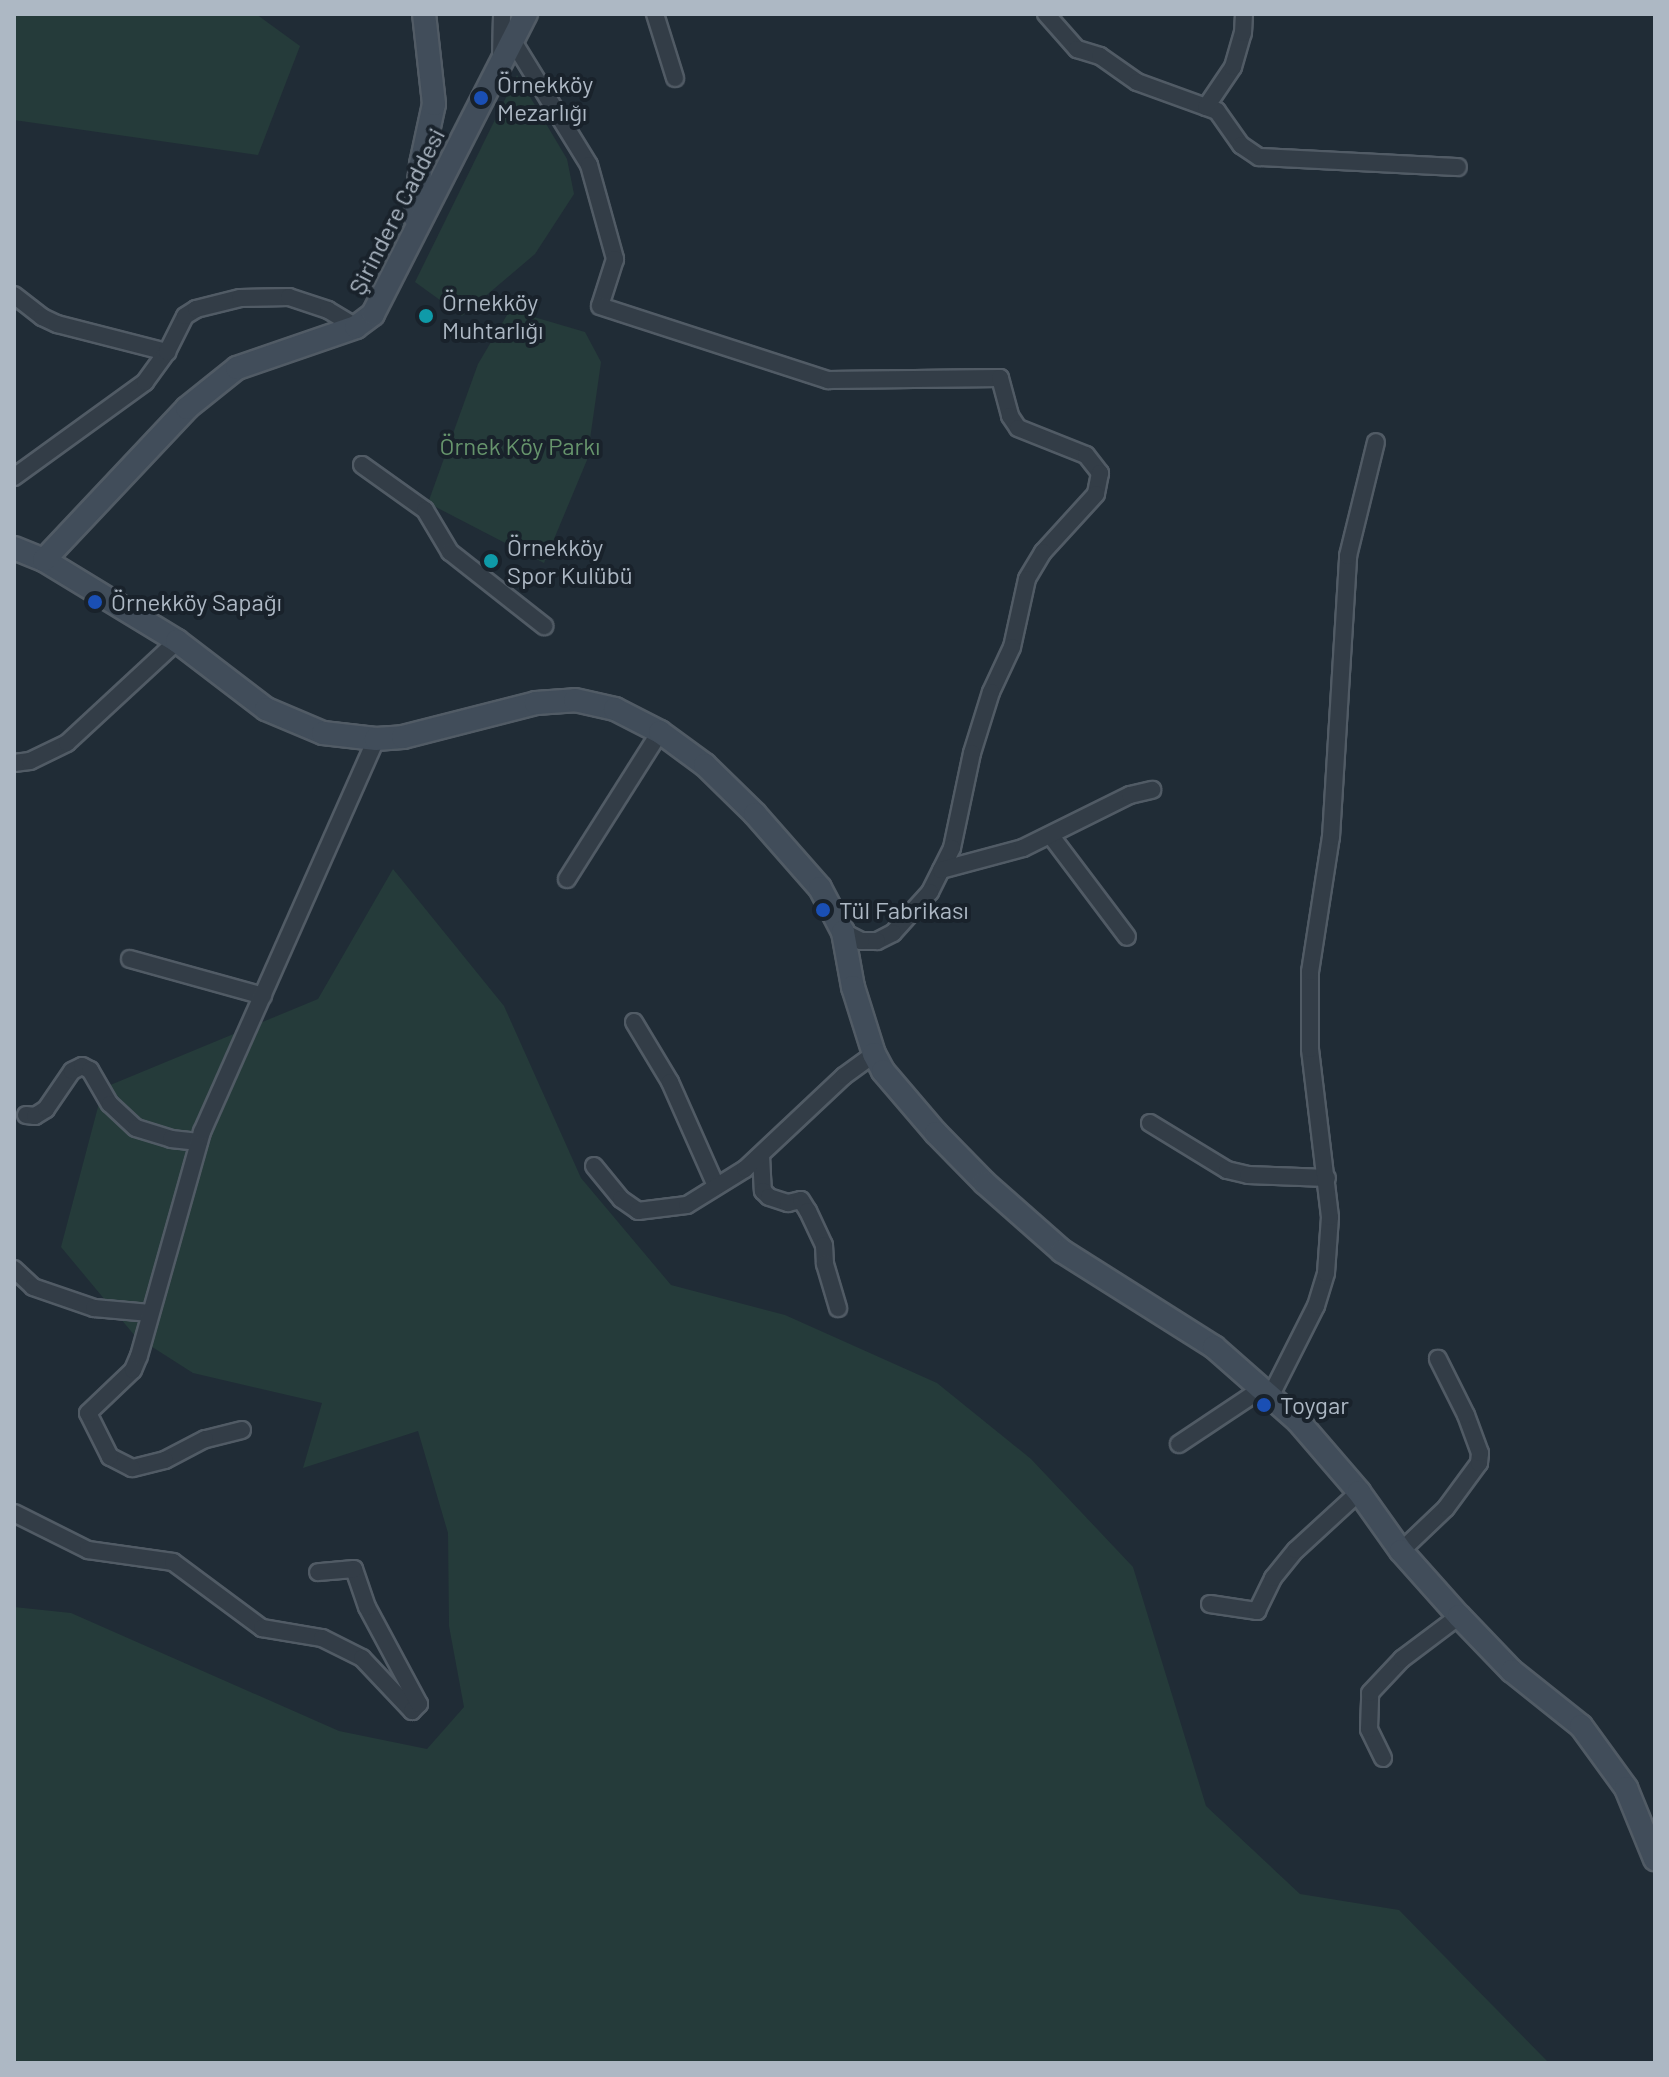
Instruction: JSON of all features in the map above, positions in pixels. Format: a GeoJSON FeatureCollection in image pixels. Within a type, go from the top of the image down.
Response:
{"type":"FeatureCollection","features":[{"type":"Feature","properties":{"kind":"main road"},"geometry":{"type":"LineString","coordinates":[[414,230],[421,164],[434,104],[424,14]]}},
{"type":"Feature","properties":{"kind":"main road","name":"Şirindere Caddesi"},"geometry":{"type":"LineString","coordinates":[[44,560],[187,408],[237,368],[356,327],[373,314],[514,43],[526,14]]}},
{"type":"Feature","properties":{"kind":"main road"},"geometry":{"type":"LineString","coordinates":[[14,548],[44,560],[177,641],[282,718],[323,733],[376,739],[403,737],[556,700],[603,705],[660,732],[705,765],[755,814],[820,888],[843,932],[853,987],[874,1054],[883,1071],[936,1133],[985,1183],[1062,1251],[1214,1347],[1298,1421],[1359,1492],[1401,1551],[1459,1616],[1512,1671],[1581,1726],[1626,1788],[1655,1859]]}},
{"type":"Feature","properties":{"kind":"street"},"geometry":{"type":"LineString","coordinates":[[500,69],[502,14]]}},
{"type":"Feature","properties":{"kind":"street"},"geometry":{"type":"LineString","coordinates":[[655,14],[675,78]]}},
{"type":"Feature","properties":{"kind":"street"},"geometry":{"type":"LineString","coordinates":[[1046,14],[1077,49],[1100,56],[1137,82],[1217,111],[1241,145],[1259,157],[1458,167]]}},
{"type":"Feature","properties":{"kind":"street"},"geometry":{"type":"LineString","coordinates":[[1206,107],[1233,67],[1243,33],[1244,14]]}},
{"type":"Feature","properties":{"kind":"street"},"geometry":{"type":"LineString","coordinates":[[514,43],[589,165],[615,259],[600,306],[828,380],[1000,378],[1010,416],[1018,428],[1086,455],[1100,473],[1096,494],[1043,552],[1027,579],[1012,647],[991,692],[972,753],[952,848],[930,892],[893,933],[877,941],[861,941],[843,932]]}},
{"type":"Feature","properties":{"kind":"street"},"geometry":{"type":"LineString","coordinates":[[14,295],[29,309],[57,324],[167,352]]}},
{"type":"Feature","properties":{"kind":"street"},"geometry":{"type":"LineString","coordinates":[[14,477],[145,382],[167,352],[185,316],[217,302],[289,297],[328,310],[356,327]]}},
{"type":"Feature","properties":{"kind":"street"},"geometry":{"type":"LineString","coordinates":[[1179,1444],[1267,1392],[1316,1306],[1326,1273],[1330,1217],[1310,1049],[1310,972],[1331,837],[1341,716],[1342,619],[1348,556],[1376,442]]}},
{"type":"Feature","properties":{"kind":"street"},"geometry":{"type":"LineString","coordinates":[[362,465],[425,510],[450,552],[544,626]]}},
{"type":"Feature","properties":{"kind":"street"},"geometry":{"type":"LineString","coordinates":[[14,763],[30,761],[67,743],[177,641]]}},
{"type":"Feature","properties":{"kind":"street"},"geometry":{"type":"LineString","coordinates":[[567,879],[660,732]]}},
{"type":"Feature","properties":{"kind":"street"},"geometry":{"type":"LineString","coordinates":[[242,1430],[205,1439],[150,1465],[132,1468],[110,1457],[88,1413],[133,1370],[199,1142],[376,739]]}},
{"type":"Feature","properties":{"kind":"street"},"geometry":{"type":"LineString","coordinates":[[941,870],[960,868],[1051,836],[1130,795],[1152,790]]}},
{"type":"Feature","properties":{"kind":"street"},"geometry":{"type":"LineString","coordinates":[[1051,836],[1127,937]]}},
{"type":"Feature","properties":{"kind":"street"},"geometry":{"type":"LineString","coordinates":[[130,959],[263,996]]}},
{"type":"Feature","properties":{"kind":"street"},"geometry":{"type":"LineString","coordinates":[[634,1022],[670,1082],[716,1186]]}},
{"type":"Feature","properties":{"kind":"street"},"geometry":{"type":"LineString","coordinates":[[594,1166],[621,1199],[638,1211],[687,1205],[761,1156],[844,1076],[874,1054]]}},
{"type":"Feature","properties":{"kind":"street"},"geometry":{"type":"LineString","coordinates":[[26,1115],[35,1116],[46,1109],[72,1071],[82,1066],[90,1070],[110,1104],[136,1128],[171,1139],[199,1142]]}},
{"type":"Feature","properties":{"kind":"street"},"geometry":{"type":"LineString","coordinates":[[1150,1123],[1227,1170],[1248,1175],[1327,1178]]}},
{"type":"Feature","properties":{"kind":"street"},"geometry":{"type":"LineString","coordinates":[[761,1156],[763,1191],[778,1202],[801,1200],[808,1211],[824,1245],[838,1308]]}},
{"type":"Feature","properties":{"kind":"street"},"geometry":{"type":"LineString","coordinates":[[14,1269],[33,1287],[94,1308],[150,1313]]}},
{"type":"Feature","properties":{"kind":"street"},"geometry":{"type":"LineString","coordinates":[[1401,1551],[1446,1508],[1479,1463],[1476,1439],[1438,1359]]}},
{"type":"Feature","properties":{"kind":"street"},"geometry":{"type":"LineString","coordinates":[[1210,1604],[1257,1611],[1273,1578],[1296,1550],[1359,1492]]}},
{"type":"Feature","properties":{"kind":"street"},"geometry":{"type":"LineString","coordinates":[[14,1513],[88,1550],[173,1562],[262,1628],[322,1638],[362,1658],[412,1711],[419,1704],[367,1607],[354,1569],[318,1572]]}},
{"type":"Feature","properties":{"kind":"street"},"geometry":{"type":"LineString","coordinates":[[1383,1758],[1369,1729],[1370,1693],[1402,1659],[1459,1616]]}},
{"type":"Feature","properties":{"kind":"green space"},"geometry":{"type":"Polygon","coordinates":[[[14,14],[256,14],[300,46],[258,155],[14,120],[14,14]]]}},
{"type":"Feature","properties":{"kind":"green space"},"geometry":{"type":"Polygon","coordinates":[[[517,75],[567,159],[574,194],[535,254],[462,316],[415,282],[517,75]]]}},
{"type":"Feature","properties":{"kind":"green space","name":"Örnek Köy Parkı"},"geometry":{"type":"Polygon","coordinates":[[[510,310],[585,332],[601,362],[587,460],[544,563],[428,503],[478,364],[510,310]]]}},
{"type":"Feature","properties":{"kind":"green space"},"geometry":{"type":"Polygon","coordinates":[[[393,869],[504,1006],[581,1178],[671,1285],[785,1315],[937,1383],[1031,1459],[1133,1567],[1206,1806],[1300,1894],[1399,1910],[1549,2063],[14,2063],[14,1607],[71,1613],[339,1731],[427,1749],[464,1707],[449,1626],[448,1533],[418,1431],[303,1468],[322,1403],[193,1373],[135,1336],[61,1247],[103,1088],[318,999],[393,869]]]}},
{"type":"Feature","properties":{"kind":"place","name":"Örnekköy Mezarlığı"},"geometry":{"type":"Point","coordinates":[481,98]}},
{"type":"Feature","properties":{"kind":"place","name":"Örnekköy Muhtarlığı"},"geometry":{"type":"Point","coordinates":[426,316]}},
{"type":"Feature","properties":{"kind":"place","name":"Örnekköy Spor Kulübü"},"geometry":{"type":"Point","coordinates":[491,561]}},
{"type":"Feature","properties":{"kind":"place","name":"Örnekköy Sapağı"},"geometry":{"type":"Point","coordinates":[95,602]}},
{"type":"Feature","properties":{"kind":"place","name":"Tül Fabrikası"},"geometry":{"type":"Point","coordinates":[823,910]}},
{"type":"Feature","properties":{"kind":"place","name":"Toygar"},"geometry":{"type":"Point","coordinates":[1264,1405]}}]}
